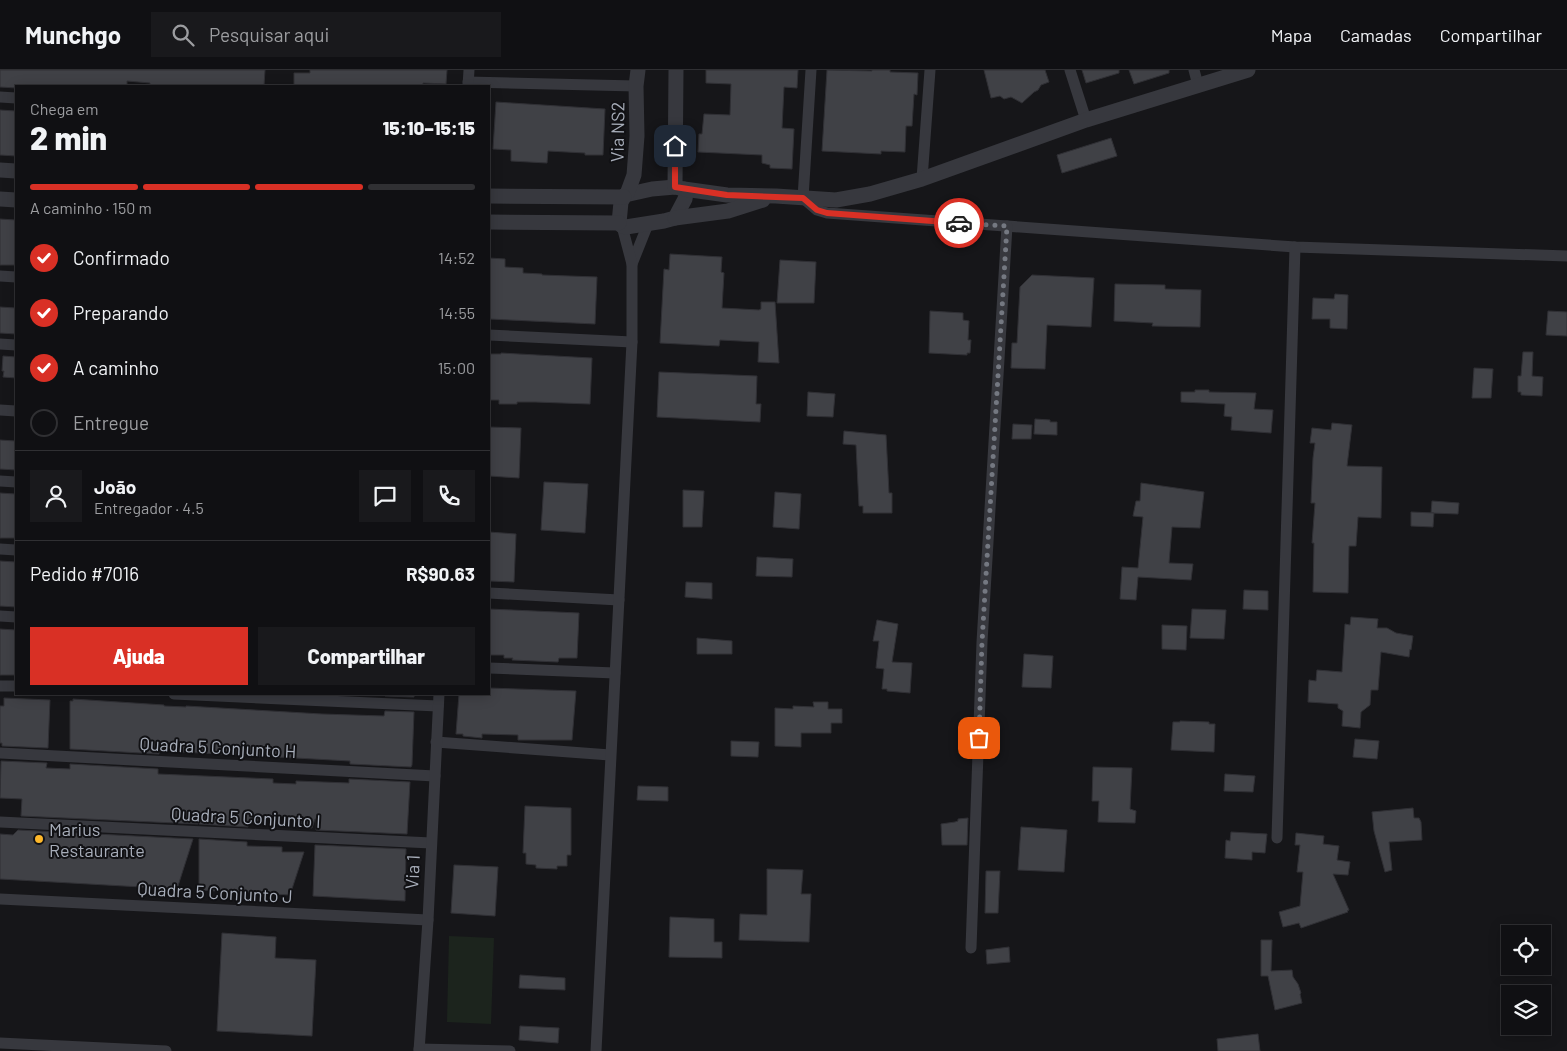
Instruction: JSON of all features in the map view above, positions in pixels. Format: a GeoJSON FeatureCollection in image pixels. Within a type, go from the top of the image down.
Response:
{"type":"FeatureCollection","features":[{"type":"Feature","properties":{"kind":"street"},"geometry":{"type":"LineString","coordinates":[[469,70],[468,84],[636,86]]}},
{"type":"Feature","properties":{"kind":"street","name":"Via NS2"},"geometry":{"type":"LineString","coordinates":[[621,225],[621,202],[634,175],[638,136],[636,86],[638,70]]}},
{"type":"Feature","properties":{"kind":"street"},"geometry":{"type":"LineString","coordinates":[[675,218],[685,199],[686,193],[680,188],[676,70]]}},
{"type":"Feature","properties":{"kind":"street"},"geometry":{"type":"LineString","coordinates":[[803,198],[811,70]]}},
{"type":"Feature","properties":{"kind":"street"},"geometry":{"type":"LineString","coordinates":[[922,179],[930,70]]}},
{"type":"Feature","properties":{"kind":"street"},"geometry":{"type":"LineString","coordinates":[[1070,70],[1086,120]]}},
{"type":"Feature","properties":{"kind":"street"},"geometry":{"type":"LineString","coordinates":[[1194,70],[1198,85]]}},
{"type":"Feature","properties":{"kind":"street"},"geometry":{"type":"LineString","coordinates":[[490,196],[625,196],[652,189],[680,188],[727,195],[836,200],[870,194],[922,179],[1086,120],[1248,70]]}},
{"type":"Feature","properties":{"kind":"street"},"geometry":{"type":"LineString","coordinates":[[0,97],[15,98]]}},
{"type":"Feature","properties":{"kind":"street"},"geometry":{"type":"LineString","coordinates":[[0,170],[15,170]]}},
{"type":"Feature","properties":{"kind":"street"},"geometry":{"type":"LineString","coordinates":[[490,222],[648,224],[675,218],[728,211],[776,196]]}},
{"type":"Feature","properties":{"kind":"street"},"geometry":{"type":"LineString","coordinates":[[803,198],[817,210],[827,213],[1295,247],[1567,256]]}},
{"type":"Feature","properties":{"kind":"street"},"geometry":{"type":"LineString","coordinates":[[0,199],[15,200]]}},
{"type":"Feature","properties":{"kind":"street"},"geometry":{"type":"LineString","coordinates":[[632,264],[648,224]]}},
{"type":"Feature","properties":{"kind":"street"},"geometry":{"type":"LineString","coordinates":[[596,1051],[632,342],[632,264],[621,225]]}},
{"type":"Feature","properties":{"kind":"street"},"geometry":{"type":"LineString","coordinates":[[971,948],[982,642],[1007,226]]}},
{"type":"Feature","properties":{"kind":"street"},"geometry":{"type":"LineString","coordinates":[[1277,838],[1295,247]]}},
{"type":"Feature","properties":{"kind":"street"},"geometry":{"type":"LineString","coordinates":[[0,276],[15,276]]}},
{"type":"Feature","properties":{"kind":"street"},"geometry":{"type":"LineString","coordinates":[[490,335],[632,342]]}},
{"type":"Feature","properties":{"kind":"street"},"geometry":{"type":"LineString","coordinates":[[0,344],[15,344]]}},
{"type":"Feature","properties":{"kind":"street"},"geometry":{"type":"LineString","coordinates":[[0,410],[15,411]]}},
{"type":"Feature","properties":{"kind":"street"},"geometry":{"type":"LineString","coordinates":[[0,481],[15,482]]}},
{"type":"Feature","properties":{"kind":"street"},"geometry":{"type":"LineString","coordinates":[[0,549],[15,550]]}},
{"type":"Feature","properties":{"kind":"street"},"geometry":{"type":"LineString","coordinates":[[490,593],[619,600]]}},
{"type":"Feature","properties":{"kind":"street"},"geometry":{"type":"LineString","coordinates":[[0,616],[15,617]]}},
{"type":"Feature","properties":{"kind":"street"},"geometry":{"type":"LineString","coordinates":[[490,668],[615,673]]}},
{"type":"Feature","properties":{"kind":"street"},"geometry":{"type":"LineString","coordinates":[[0,686],[15,686]]}},
{"type":"Feature","properties":{"kind":"street"},"geometry":{"type":"LineString","coordinates":[[196,695],[438,706]]}},
{"type":"Feature","properties":{"kind":"street","name":"Via 1"},"geometry":{"type":"LineString","coordinates":[[419,1050],[428,920],[439,695]]}},
{"type":"Feature","properties":{"kind":"street"},"geometry":{"type":"LineString","coordinates":[[436,742],[610,755]]}},
{"type":"Feature","properties":{"kind":"street","name":"Quadra 5 Conjunto H"},"geometry":{"type":"LineString","coordinates":[[0,753],[435,776]]}},
{"type":"Feature","properties":{"kind":"street","name":"Quadra 5 Conjunto I"},"geometry":{"type":"LineString","coordinates":[[0,822],[431,843]]}},
{"type":"Feature","properties":{"kind":"street","name":"Quadra 5 Conjunto J"},"geometry":{"type":"LineString","coordinates":[[0,899],[428,920]]}},
{"type":"Feature","properties":{"kind":"street"},"geometry":{"type":"LineString","coordinates":[[0,1043],[166,1051]]}},
{"type":"Feature","properties":{"kind":"street"},"geometry":{"type":"LineString","coordinates":[[419,1050],[510,1051]]}},
{"type":"Feature","properties":{"kind":"shaded area"},"geometry":{"type":"Polygon","coordinates":[[[449,936],[494,938],[491,1024],[447,1022],[449,936]]]}},
{"type":"Feature","properties":{"kind":"building"},"geometry":{"type":"Polygon","coordinates":[[[0,70],[265,70],[264,85],[150,85],[150,83],[127,81],[127,85],[15,85],[15,88],[0,87],[0,70]]]}},
{"type":"Feature","properties":{"kind":"building"},"geometry":{"type":"Polygon","coordinates":[[[310,70],[447,70],[446,84],[294,85],[294,73],[310,73],[310,70]]]}},
{"type":"Feature","properties":{"kind":"building"},"geometry":{"type":"Polygon","coordinates":[[[706,70],[798,70],[797,88],[784,87],[782,128],[794,129],[792,169],[770,168],[770,165],[762,163],[762,155],[698,152],[699,134],[702,134],[704,114],[730,115],[731,84],[706,83],[706,70]]]}},
{"type":"Feature","properties":{"kind":"building"},"geometry":{"type":"Polygon","coordinates":[[[827,70],[890,70],[890,72],[918,73],[917,95],[914,94],[912,126],[906,126],[905,152],[881,151],[881,154],[822,151],[827,70]]]}},
{"type":"Feature","properties":{"kind":"building"},"geometry":{"type":"Polygon","coordinates":[[[984,70],[1045,70],[1049,82],[1041,85],[1038,90],[1022,103],[1011,97],[1004,99],[1000,96],[991,98],[984,70]]]}},
{"type":"Feature","properties":{"kind":"building"},"geometry":{"type":"Polygon","coordinates":[[[1082,70],[1119,70],[1119,73],[1086,83],[1082,70]]]}},
{"type":"Feature","properties":{"kind":"building"},"geometry":{"type":"Polygon","coordinates":[[[1129,70],[1169,70],[1169,73],[1134,84],[1129,70]]]}},
{"type":"Feature","properties":{"kind":"building"},"geometry":{"type":"Polygon","coordinates":[[[496,102],[605,109],[603,155],[548,151],[547,163],[511,161],[511,150],[493,149],[496,102]]]}},
{"type":"Feature","properties":{"kind":"building"},"geometry":{"type":"Polygon","coordinates":[[[0,110],[15,111],[15,156],[0,155],[0,110]]]}},
{"type":"Feature","properties":{"kind":"building"},"geometry":{"type":"Polygon","coordinates":[[[1111,138],[1117,156],[1062,173],[1057,155],[1111,138]]]}},
{"type":"Feature","properties":{"kind":"building"},"geometry":{"type":"Polygon","coordinates":[[[0,219],[15,220],[15,265],[0,265],[0,219]]]}},
{"type":"Feature","properties":{"kind":"building"},"geometry":{"type":"Polygon","coordinates":[[[670,254],[722,257],[721,272],[724,273],[722,308],[759,310],[761,309],[761,302],[775,302],[779,363],[758,362],[759,342],[720,340],[719,346],[660,343],[664,269],[669,270],[670,254]]]}},
{"type":"Feature","properties":{"kind":"building"},"geometry":{"type":"Polygon","coordinates":[[[490,258],[505,259],[505,267],[523,268],[523,273],[597,277],[595,324],[490,319],[490,258]]]}},
{"type":"Feature","properties":{"kind":"building"},"geometry":{"type":"Polygon","coordinates":[[[780,260],[816,262],[814,303],[777,303],[780,260]]]}},
{"type":"Feature","properties":{"kind":"building"},"geometry":{"type":"Polygon","coordinates":[[[1032,275],[1094,278],[1091,327],[1047,325],[1045,369],[1011,368],[1012,343],[1017,343],[1020,287],[1032,275]]]}},
{"type":"Feature","properties":{"kind":"building"},"geometry":{"type":"Polygon","coordinates":[[[1115,284],[1165,285],[1165,289],[1201,290],[1200,327],[1152,326],[1153,323],[1114,321],[1115,284]]]}},
{"type":"Feature","properties":{"kind":"building"},"geometry":{"type":"Polygon","coordinates":[[[1335,294],[1348,295],[1347,329],[1330,328],[1330,319],[1312,319],[1313,298],[1334,299],[1335,294]]]}},
{"type":"Feature","properties":{"kind":"building"},"geometry":{"type":"Polygon","coordinates":[[[0,307],[15,308],[15,334],[0,333],[0,307]]]}},
{"type":"Feature","properties":{"kind":"building"},"geometry":{"type":"Polygon","coordinates":[[[930,311],[963,313],[963,320],[969,321],[968,340],[971,340],[970,353],[967,353],[967,355],[929,353],[930,311]]]}},
{"type":"Feature","properties":{"kind":"building"},"geometry":{"type":"Polygon","coordinates":[[[1548,311],[1567,312],[1567,336],[1546,335],[1548,311]]]}},
{"type":"Feature","properties":{"kind":"building"},"geometry":{"type":"Polygon","coordinates":[[[1523,352],[1533,352],[1532,376],[1543,377],[1542,396],[1521,395],[1521,392],[1518,392],[1518,376],[1521,376],[1523,352]]]}},
{"type":"Feature","properties":{"kind":"building"},"geometry":{"type":"Polygon","coordinates":[[[490,354],[592,358],[590,404],[517,402],[517,404],[499,404],[499,400],[490,400],[490,354]]]}},
{"type":"Feature","properties":{"kind":"building"},"geometry":{"type":"Polygon","coordinates":[[[3,356],[15,357],[15,378],[3,377],[4,371],[2,371],[3,356]]]}},
{"type":"Feature","properties":{"kind":"building"},"geometry":{"type":"Polygon","coordinates":[[[1474,368],[1493,369],[1491,398],[1472,398],[1474,368]]]}},
{"type":"Feature","properties":{"kind":"building"},"geometry":{"type":"Polygon","coordinates":[[[659,372],[757,376],[756,404],[761,404],[760,422],[657,417],[659,372]]]}},
{"type":"Feature","properties":{"kind":"building"},"geometry":{"type":"Polygon","coordinates":[[[1195,390],[1256,393],[1254,409],[1273,410],[1271,433],[1231,430],[1232,417],[1224,416],[1225,404],[1181,402],[1181,392],[1195,392],[1195,390]]]}},
{"type":"Feature","properties":{"kind":"building"},"geometry":{"type":"Polygon","coordinates":[[[808,392],[835,394],[833,417],[807,416],[808,392]]]}},
{"type":"Feature","properties":{"kind":"building"},"geometry":{"type":"Polygon","coordinates":[[[1035,419],[1057,422],[1057,435],[1034,434],[1035,419]]]}},
{"type":"Feature","properties":{"kind":"building"},"geometry":{"type":"Polygon","coordinates":[[[1332,423],[1352,425],[1347,466],[1382,467],[1381,518],[1358,517],[1356,546],[1349,546],[1348,593],[1313,592],[1314,543],[1312,543],[1315,503],[1311,503],[1315,443],[1310,443],[1312,428],[1331,430],[1332,423]]]}},
{"type":"Feature","properties":{"kind":"building"},"geometry":{"type":"Polygon","coordinates":[[[1013,424],[1032,425],[1031,439],[1012,439],[1013,424]]]}},
{"type":"Feature","properties":{"kind":"building"},"geometry":{"type":"Polygon","coordinates":[[[490,427],[521,428],[519,478],[490,476],[490,427]]]}},
{"type":"Feature","properties":{"kind":"building"},"geometry":{"type":"Polygon","coordinates":[[[844,431],[886,435],[889,493],[892,493],[892,513],[863,513],[863,506],[859,506],[856,445],[843,444],[844,431]]]}},
{"type":"Feature","properties":{"kind":"building"},"geometry":{"type":"Polygon","coordinates":[[[0,440],[15,441],[15,470],[0,469],[0,440]]]}},
{"type":"Feature","properties":{"kind":"building"},"geometry":{"type":"Polygon","coordinates":[[[544,482],[588,484],[585,533],[541,530],[544,482]]]}},
{"type":"Feature","properties":{"kind":"building"},"geometry":{"type":"Polygon","coordinates":[[[1141,483],[1204,492],[1200,528],[1172,527],[1169,563],[1193,564],[1191,580],[1138,577],[1136,600],[1120,599],[1122,567],[1138,568],[1143,517],[1133,516],[1136,501],[1140,501],[1141,483]]]}},
{"type":"Feature","properties":{"kind":"building"},"geometry":{"type":"Polygon","coordinates":[[[683,490],[704,491],[702,527],[683,527],[683,490]]]}},
{"type":"Feature","properties":{"kind":"building"},"geometry":{"type":"Polygon","coordinates":[[[775,492],[801,494],[799,529],[773,527],[775,492]]]}},
{"type":"Feature","properties":{"kind":"building"},"geometry":{"type":"Polygon","coordinates":[[[0,493],[15,494],[15,538],[0,538],[0,493]]]}},
{"type":"Feature","properties":{"kind":"building"},"geometry":{"type":"Polygon","coordinates":[[[1432,501],[1459,503],[1458,514],[1431,513],[1432,501]]]}},
{"type":"Feature","properties":{"kind":"building"},"geometry":{"type":"Polygon","coordinates":[[[1411,512],[1434,513],[1433,527],[1411,526],[1411,512]]]}},
{"type":"Feature","properties":{"kind":"building"},"geometry":{"type":"Polygon","coordinates":[[[490,532],[516,534],[514,582],[490,581],[490,532]]]}},
{"type":"Feature","properties":{"kind":"building"},"geometry":{"type":"Polygon","coordinates":[[[757,557],[793,559],[792,577],[756,576],[757,557]]]}},
{"type":"Feature","properties":{"kind":"building"},"geometry":{"type":"Polygon","coordinates":[[[0,561],[15,562],[15,607],[0,606],[0,561]]]}},
{"type":"Feature","properties":{"kind":"building"},"geometry":{"type":"Polygon","coordinates":[[[686,582],[712,583],[712,599],[685,597],[686,582]]]}},
{"type":"Feature","properties":{"kind":"building"},"geometry":{"type":"Polygon","coordinates":[[[1244,590],[1268,591],[1268,610],[1243,609],[1244,590]]]}},
{"type":"Feature","properties":{"kind":"building"},"geometry":{"type":"Polygon","coordinates":[[[490,609],[579,613],[577,658],[559,658],[558,662],[512,660],[513,658],[504,658],[504,655],[490,655],[490,609]]]}},
{"type":"Feature","properties":{"kind":"building"},"geometry":{"type":"Polygon","coordinates":[[[1192,609],[1226,610],[1224,639],[1190,638],[1192,609]]]}},
{"type":"Feature","properties":{"kind":"building"},"geometry":{"type":"Polygon","coordinates":[[[1351,617],[1378,619],[1377,628],[1387,628],[1396,633],[1413,636],[1409,657],[1381,652],[1378,690],[1371,690],[1370,705],[1361,712],[1360,728],[1342,726],[1343,711],[1338,708],[1338,704],[1308,702],[1309,680],[1316,681],[1317,670],[1342,672],[1345,624],[1350,625],[1351,617]]]}},
{"type":"Feature","properties":{"kind":"building"},"geometry":{"type":"Polygon","coordinates":[[[877,620],[898,624],[892,662],[912,663],[910,693],[882,689],[884,669],[876,668],[879,641],[873,641],[877,620]]]}},
{"type":"Feature","properties":{"kind":"building"},"geometry":{"type":"Polygon","coordinates":[[[1162,625],[1187,626],[1186,650],[1162,649],[1162,625]]]}},
{"type":"Feature","properties":{"kind":"building"},"geometry":{"type":"Polygon","coordinates":[[[0,629],[15,630],[15,675],[0,675],[0,629]]]}},
{"type":"Feature","properties":{"kind":"building"},"geometry":{"type":"Polygon","coordinates":[[[697,638],[732,641],[732,654],[697,654],[697,638]]]}},
{"type":"Feature","properties":{"kind":"building"},"geometry":{"type":"Polygon","coordinates":[[[1024,654],[1053,656],[1051,688],[1022,687],[1024,654]]]}},
{"type":"Feature","properties":{"kind":"building"},"geometry":{"type":"Polygon","coordinates":[[[490,688],[576,691],[572,740],[518,740],[518,735],[482,734],[482,738],[456,734],[459,695],[490,695],[490,688]]]}},
{"type":"Feature","properties":{"kind":"building"},"geometry":{"type":"Polygon","coordinates":[[[414,695],[414,697],[385,696],[414,695]]]}},
{"type":"Feature","properties":{"kind":"building"},"geometry":{"type":"Polygon","coordinates":[[[4,698],[50,700],[48,748],[2,746],[2,743],[0,743],[0,706],[4,706],[4,698]]]}},
{"type":"Feature","properties":{"kind":"building"},"geometry":{"type":"Polygon","coordinates":[[[73,699],[164,706],[322,714],[384,716],[385,711],[414,712],[412,765],[411,767],[350,764],[350,761],[159,751],[159,754],[70,749],[70,701],[73,701],[73,699]]]}},
{"type":"Feature","properties":{"kind":"building"},"geometry":{"type":"Polygon","coordinates":[[[813,702],[828,702],[828,709],[842,709],[842,723],[831,723],[831,733],[801,733],[801,747],[775,746],[775,708],[793,709],[793,706],[814,707],[813,702]]]}},
{"type":"Feature","properties":{"kind":"building"},"geometry":{"type":"Polygon","coordinates":[[[1173,722],[1215,724],[1214,752],[1171,750],[1173,722]]]}},
{"type":"Feature","properties":{"kind":"building"},"geometry":{"type":"Polygon","coordinates":[[[1355,739],[1379,741],[1377,759],[1353,757],[1355,739]]]}},
{"type":"Feature","properties":{"kind":"building"},"geometry":{"type":"Polygon","coordinates":[[[731,741],[759,742],[758,757],[731,756],[731,741]]]}},
{"type":"Feature","properties":{"kind":"building"},"geometry":{"type":"Polygon","coordinates":[[[1,761],[47,763],[46,768],[70,769],[70,764],[158,769],[158,774],[273,779],[273,783],[296,784],[296,781],[349,783],[349,779],[410,782],[407,834],[316,830],[316,819],[312,828],[294,827],[294,817],[259,815],[259,821],[248,821],[248,827],[199,824],[199,819],[198,824],[21,816],[22,799],[0,798],[1,761]]]}},
{"type":"Feature","properties":{"kind":"building"},"geometry":{"type":"Polygon","coordinates":[[[1093,767],[1132,768],[1130,809],[1136,811],[1135,823],[1098,822],[1099,801],[1092,801],[1093,767]]]}},
{"type":"Feature","properties":{"kind":"building"},"geometry":{"type":"Polygon","coordinates":[[[1225,774],[1255,776],[1253,792],[1224,791],[1225,774]]]}},
{"type":"Feature","properties":{"kind":"building"},"geometry":{"type":"Polygon","coordinates":[[[638,786],[668,787],[668,801],[637,800],[638,786]]]}},
{"type":"Feature","properties":{"kind":"building"},"geometry":{"type":"Polygon","coordinates":[[[525,806],[571,808],[571,855],[567,855],[567,866],[557,866],[557,869],[536,868],[536,865],[526,864],[526,853],[523,853],[525,806]]]}},
{"type":"Feature","properties":{"kind":"building"},"geometry":{"type":"Polygon","coordinates":[[[1413,808],[1414,818],[1419,818],[1421,822],[1422,840],[1389,842],[1392,870],[1385,872],[1374,831],[1372,812],[1413,808]]]}},
{"type":"Feature","properties":{"kind":"building"},"geometry":{"type":"Polygon","coordinates":[[[968,818],[967,845],[942,845],[941,824],[968,818]]]}},
{"type":"Feature","properties":{"kind":"building"},"geometry":{"type":"Polygon","coordinates":[[[1021,827],[1067,830],[1064,872],[1018,870],[1021,827]]]}},
{"type":"Feature","properties":{"kind":"building"},"geometry":{"type":"Polygon","coordinates":[[[18,830],[193,839],[177,889],[0,879],[0,834],[13,835],[18,830]]]}},
{"type":"Feature","properties":{"kind":"building"},"geometry":{"type":"Polygon","coordinates":[[[1231,832],[1267,834],[1265,853],[1252,852],[1252,860],[1225,858],[1226,840],[1230,841],[1231,832]]]}},
{"type":"Feature","properties":{"kind":"building"},"geometry":{"type":"Polygon","coordinates":[[[1296,833],[1324,836],[1323,844],[1339,846],[1337,860],[1350,862],[1348,875],[1333,874],[1349,910],[1348,912],[1301,928],[1299,923],[1283,927],[1279,912],[1300,906],[1303,872],[1297,872],[1300,845],[1295,845],[1296,833]]]}},
{"type":"Feature","properties":{"kind":"building"},"geometry":{"type":"Polygon","coordinates":[[[199,839],[247,842],[247,846],[282,847],[282,852],[304,852],[290,895],[199,890],[199,839]]]}},
{"type":"Feature","properties":{"kind":"building"},"geometry":{"type":"Polygon","coordinates":[[[315,845],[406,849],[405,901],[313,896],[315,845]]]}},
{"type":"Feature","properties":{"kind":"building"},"geometry":{"type":"Polygon","coordinates":[[[454,865],[498,867],[495,916],[451,913],[454,865]]]}},
{"type":"Feature","properties":{"kind":"building"},"geometry":{"type":"Polygon","coordinates":[[[767,869],[803,870],[801,894],[811,894],[809,942],[739,940],[740,914],[767,915],[767,869]]]}},
{"type":"Feature","properties":{"kind":"building"},"geometry":{"type":"Polygon","coordinates":[[[986,871],[1000,871],[998,913],[985,913],[986,871]]]}},
{"type":"Feature","properties":{"kind":"building"},"geometry":{"type":"Polygon","coordinates":[[[670,917],[714,919],[714,942],[722,942],[722,958],[669,957],[670,917]]]}},
{"type":"Feature","properties":{"kind":"building"},"geometry":{"type":"Polygon","coordinates":[[[222,933],[276,937],[275,958],[316,960],[312,1036],[217,1031],[222,933]]]}},
{"type":"Feature","properties":{"kind":"building"},"geometry":{"type":"Polygon","coordinates":[[[1261,940],[1272,940],[1271,971],[1292,970],[1293,977],[1301,993],[1302,1003],[1275,1010],[1268,976],[1261,976],[1261,940]]]}},
{"type":"Feature","properties":{"kind":"building"},"geometry":{"type":"Polygon","coordinates":[[[1009,947],[1010,962],[987,964],[986,950],[1009,947]]]}},
{"type":"Feature","properties":{"kind":"building"},"geometry":{"type":"Polygon","coordinates":[[[520,975],[565,978],[565,990],[519,988],[520,975]]]}},
{"type":"Feature","properties":{"kind":"building"},"geometry":{"type":"Polygon","coordinates":[[[520,1026],[559,1028],[558,1043],[519,1040],[520,1026]]]}},
{"type":"Feature","properties":{"kind":"building"},"geometry":{"type":"Polygon","coordinates":[[[1258,1034],[1260,1051],[1218,1051],[1217,1039],[1258,1034]]]}},
{"type":"Feature","properties":{"kind":"way so far"},"geometry":{"type":"LineString","coordinates":[[959,223],[1007,226],[982,642],[979,738]]}},
{"type":"Feature","properties":{"kind":"place","name":"Marius Restaurante"},"geometry":{"type":"Point","coordinates":[39,839]}},
{"type":"Feature","properties":{"kind":"route"},"geometry":{"type":"LineString","coordinates":[[675,146],[675,187],[727,195],[803,198],[817,210],[827,213],[959,223]]}}]}
